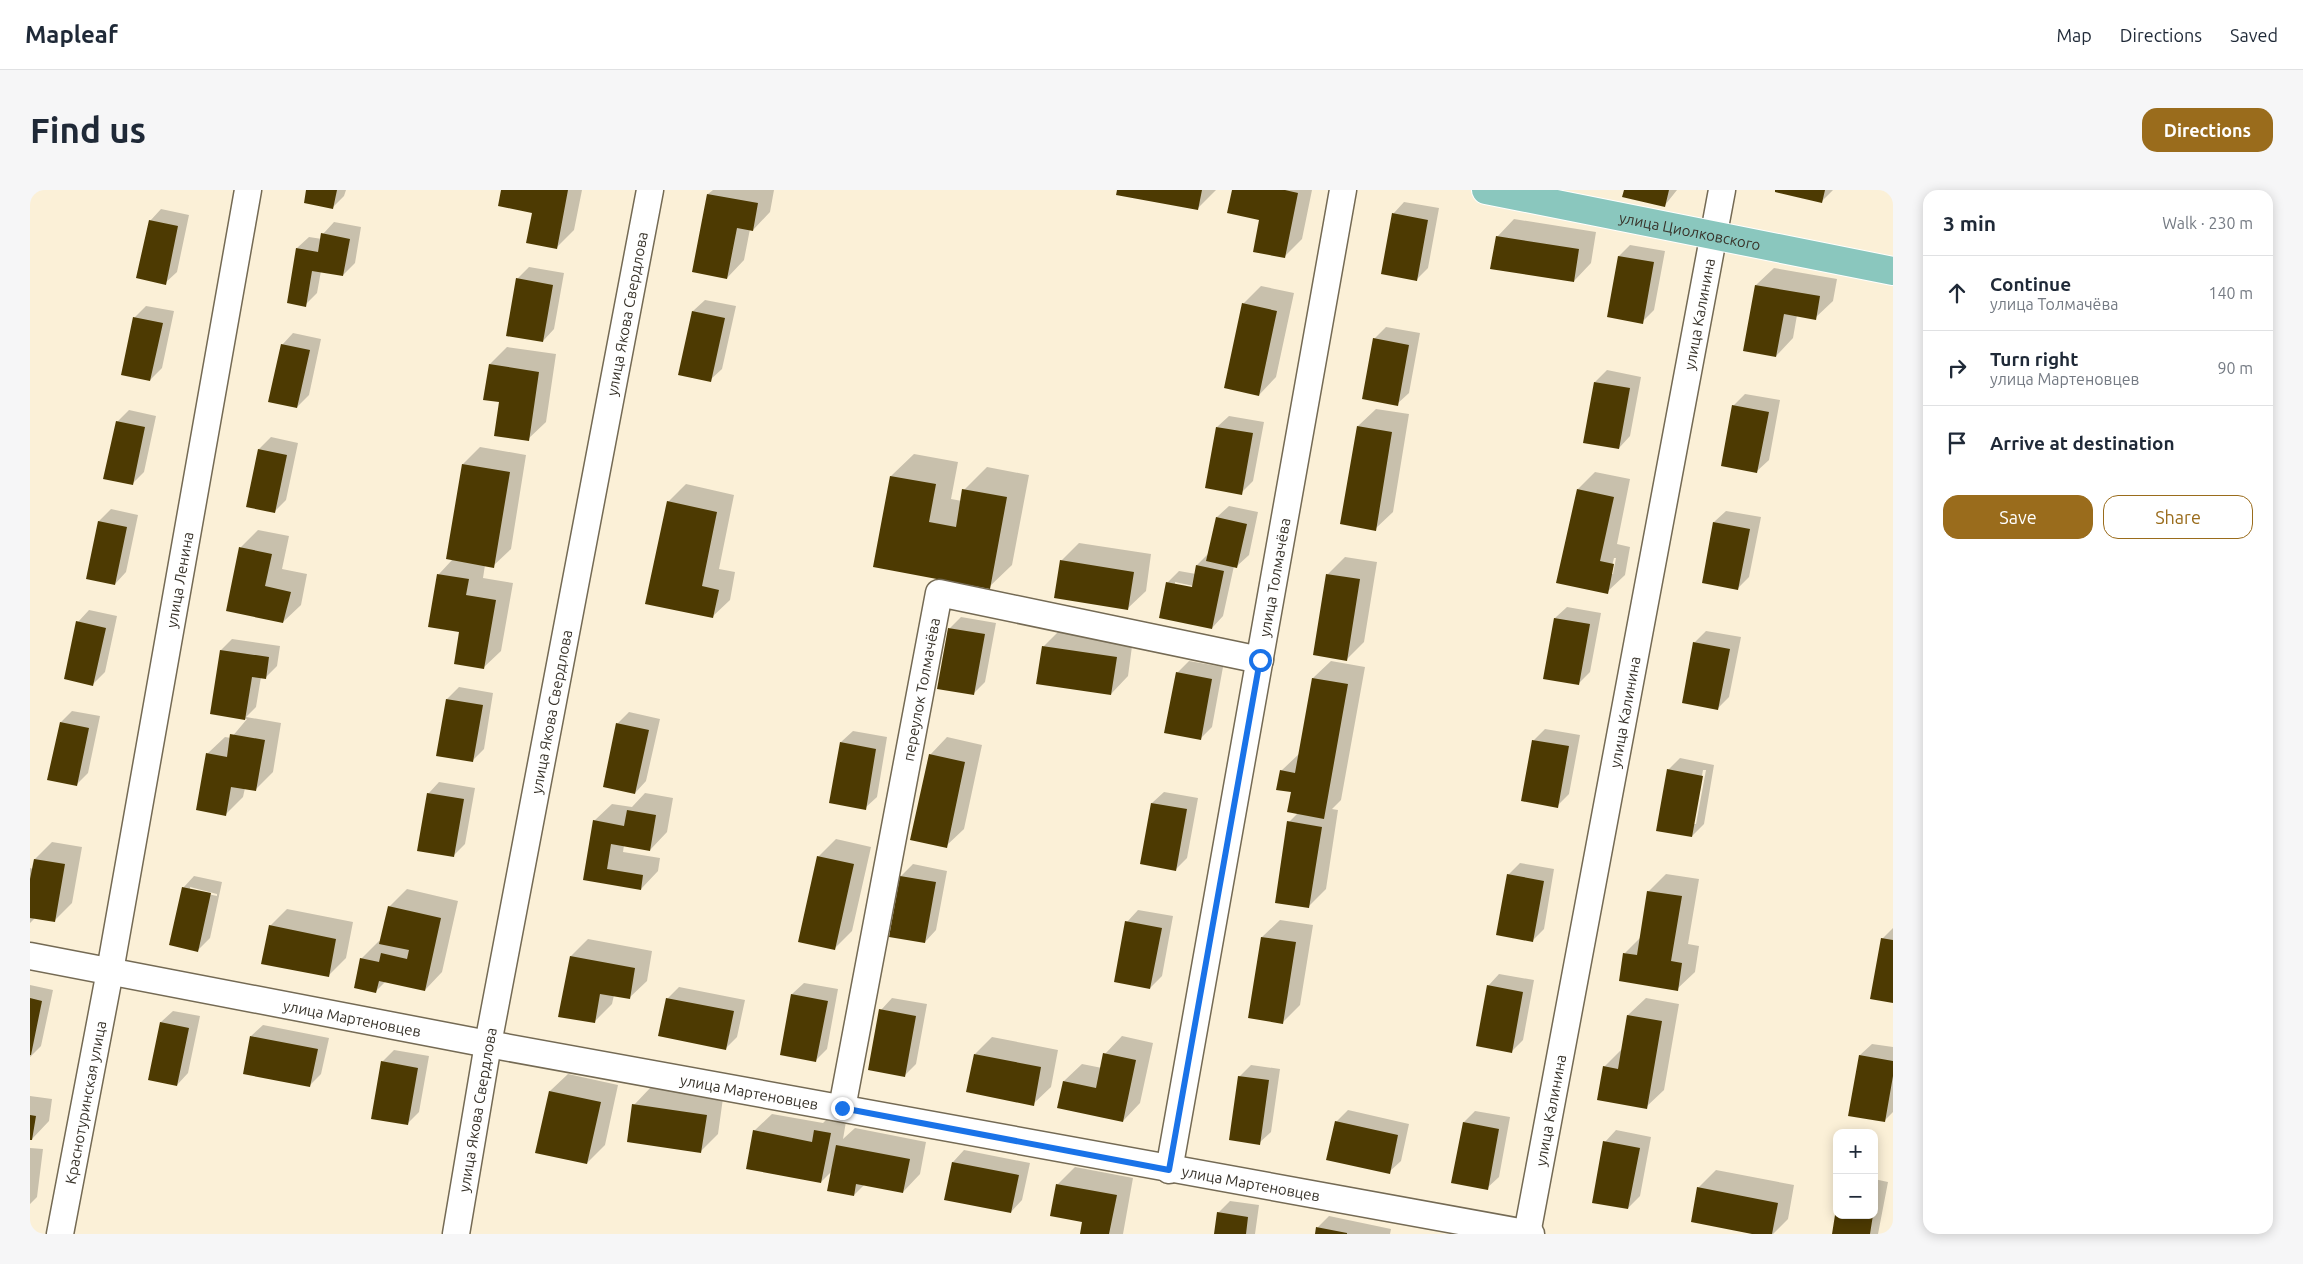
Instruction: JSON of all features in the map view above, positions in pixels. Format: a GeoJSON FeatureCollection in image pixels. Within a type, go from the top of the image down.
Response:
{"type":"FeatureCollection","features":[{"type":"Feature","properties":{"kind":"main road","name":"улица Циолковского"},"geometry":{"type":"LineString","coordinates":[[1486,190],[1893,271]]}},
{"type":"Feature","properties":{"kind":"street","name":"улица Ленина"},"geometry":{"type":"LineString","coordinates":[[110,971],[248,190]]}},
{"type":"Feature","properties":{"kind":"street","name":"улица Якова Свердлова"},"geometry":{"type":"LineString","coordinates":[[456,1234],[488,1044],[650,190]]}},
{"type":"Feature","properties":{"kind":"street","name":"улица Толмачёва"},"geometry":{"type":"LineString","coordinates":[[1169,1170],[1343,190]]}},
{"type":"Feature","properties":{"kind":"street","name":"улица Калинина"},"geometry":{"type":"LineString","coordinates":[[1528,1234],[1712,234],[1722,190]]}},
{"type":"Feature","properties":{"kind":"street","name":"переулок Толмачёва"},"geometry":{"type":"LineString","coordinates":[[842,1108],[939,593],[1260,660]]}},
{"type":"Feature","properties":{"kind":"street","name":"улица Мартеновцев"},"geometry":{"type":"LineString","coordinates":[[30,956],[488,1044],[1169,1170],[1528,1234]]}},
{"type":"Feature","properties":{"kind":"street","name":"Краснотуринская улица"},"geometry":{"type":"LineString","coordinates":[[60,1234],[110,971]]}},
{"type":"Feature","properties":{"kind":"building"},"geometry":{"type":"Polygon","coordinates":[[[306,190],[337,190],[333,209],[304,203],[306,190]]]}},
{"type":"Feature","properties":{"kind":"building"},"geometry":{"type":"Polygon","coordinates":[[[501,190],[568,190],[557,249],[526,243],[532,213],[498,206],[501,190]]]}},
{"type":"Feature","properties":{"kind":"building"},"geometry":{"type":"Polygon","coordinates":[[[1117,190],[1202,190],[1198,210],[1116,195],[1117,190]]]}},
{"type":"Feature","properties":{"kind":"building"},"geometry":{"type":"Polygon","coordinates":[[[1232,190],[1285,190],[1298,193],[1285,258],[1253,252],[1259,220],[1227,213],[1232,190]]]}},
{"type":"Feature","properties":{"kind":"building"},"geometry":{"type":"Polygon","coordinates":[[[1624,190],[1669,190],[1665,207],[1622,197],[1624,190]]]}},
{"type":"Feature","properties":{"kind":"building"},"geometry":{"type":"Polygon","coordinates":[[[1775,190],[1825,190],[1822,203],[1775,192],[1775,190]]]}},
{"type":"Feature","properties":{"kind":"building"},"geometry":{"type":"Polygon","coordinates":[[[707,194],[758,203],[753,231],[737,228],[727,279],[692,272],[707,194]]]}},
{"type":"Feature","properties":{"kind":"building"},"geometry":{"type":"Polygon","coordinates":[[[1392,213],[1428,220],[1417,281],[1381,274],[1392,213]]]}},
{"type":"Feature","properties":{"kind":"building"},"geometry":{"type":"Polygon","coordinates":[[[149,220],[178,226],[166,285],[136,278],[149,220]]]}},
{"type":"Feature","properties":{"kind":"building"},"geometry":{"type":"Polygon","coordinates":[[[321,233],[350,239],[343,276],[312,271],[306,307],[287,303],[296,248],[318,252],[321,233]]]}},
{"type":"Feature","properties":{"kind":"building"},"geometry":{"type":"Polygon","coordinates":[[[1496,236],[1579,249],[1574,282],[1490,269],[1496,236]]]}},
{"type":"Feature","properties":{"kind":"building"},"geometry":{"type":"Polygon","coordinates":[[[1618,256],[1654,262],[1643,324],[1607,317],[1618,256]]]}},
{"type":"Feature","properties":{"kind":"building"},"geometry":{"type":"Polygon","coordinates":[[[516,278],[553,285],[543,342],[506,336],[516,278]]]}},
{"type":"Feature","properties":{"kind":"building"},"geometry":{"type":"Polygon","coordinates":[[[1755,285],[1820,296],[1816,320],[1784,314],[1776,357],[1743,351],[1755,285]]]}},
{"type":"Feature","properties":{"kind":"building"},"geometry":{"type":"Polygon","coordinates":[[[1242,303],[1277,311],[1259,396],[1224,388],[1242,303]]]}},
{"type":"Feature","properties":{"kind":"building"},"geometry":{"type":"Polygon","coordinates":[[[692,311],[725,318],[711,382],[678,375],[692,311]]]}},
{"type":"Feature","properties":{"kind":"building"},"geometry":{"type":"Polygon","coordinates":[[[133,317],[163,323],[150,381],[121,375],[133,317]]]}},
{"type":"Feature","properties":{"kind":"building"},"geometry":{"type":"Polygon","coordinates":[[[1373,338],[1409,345],[1398,406],[1362,399],[1373,338]]]}},
{"type":"Feature","properties":{"kind":"building"},"geometry":{"type":"Polygon","coordinates":[[[281,344],[310,350],[297,408],[268,402],[281,344]]]}},
{"type":"Feature","properties":{"kind":"building"},"geometry":{"type":"Polygon","coordinates":[[[489,364],[539,372],[529,441],[494,436],[499,402],[483,400],[489,364]]]}},
{"type":"Feature","properties":{"kind":"building"},"geometry":{"type":"Polygon","coordinates":[[[1594,382],[1630,388],[1619,449],[1583,443],[1594,382]]]}},
{"type":"Feature","properties":{"kind":"building"},"geometry":{"type":"Polygon","coordinates":[[[1732,405],[1769,412],[1757,473],[1721,466],[1732,405]]]}},
{"type":"Feature","properties":{"kind":"building"},"geometry":{"type":"Polygon","coordinates":[[[116,421],[145,427],[133,485],[103,479],[116,421]]]}},
{"type":"Feature","properties":{"kind":"building"},"geometry":{"type":"Polygon","coordinates":[[[1357,426],[1392,432],[1376,531],[1340,524],[1357,426]]]}},
{"type":"Feature","properties":{"kind":"building"},"geometry":{"type":"Polygon","coordinates":[[[1216,427],[1253,433],[1242,495],[1205,488],[1216,427]]]}},
{"type":"Feature","properties":{"kind":"building"},"geometry":{"type":"Polygon","coordinates":[[[258,449],[287,455],[275,513],[246,507],[258,449]]]}},
{"type":"Feature","properties":{"kind":"building"},"geometry":{"type":"Polygon","coordinates":[[[462,464],[510,472],[494,568],[446,559],[462,464]]]}},
{"type":"Feature","properties":{"kind":"building"},"geometry":{"type":"Polygon","coordinates":[[[890,476],[936,484],[929,522],[956,527],[962,489],[1007,497],[990,589],[873,567],[890,476]]]}},
{"type":"Feature","properties":{"kind":"building"},"geometry":{"type":"Polygon","coordinates":[[[1577,489],[1614,497],[1600,561],[1614,564],[1608,594],[1556,583],[1577,489]]]}},
{"type":"Feature","properties":{"kind":"building"},"geometry":{"type":"Polygon","coordinates":[[[667,501],[717,512],[702,586],[719,590],[713,618],[645,604],[667,501]]]}},
{"type":"Feature","properties":{"kind":"building"},"geometry":{"type":"Polygon","coordinates":[[[1216,517],[1247,524],[1237,568],[1206,561],[1216,517]]]}},
{"type":"Feature","properties":{"kind":"building"},"geometry":{"type":"Polygon","coordinates":[[[98,521],[127,527],[115,585],[86,579],[98,521]]]}},
{"type":"Feature","properties":{"kind":"building"},"geometry":{"type":"Polygon","coordinates":[[[1713,522],[1750,529],[1738,590],[1702,583],[1713,522]]]}},
{"type":"Feature","properties":{"kind":"building"},"geometry":{"type":"Polygon","coordinates":[[[239,547],[272,554],[265,586],[291,592],[283,623],[226,611],[239,547]]]}},
{"type":"Feature","properties":{"kind":"building"},"geometry":{"type":"Polygon","coordinates":[[[1060,560],[1134,572],[1128,610],[1054,598],[1060,560]]]}},
{"type":"Feature","properties":{"kind":"building"},"geometry":{"type":"Polygon","coordinates":[[[1196,565],[1224,571],[1212,629],[1159,618],[1166,582],[1192,587],[1196,565]]]}},
{"type":"Feature","properties":{"kind":"building"},"geometry":{"type":"Polygon","coordinates":[[[437,574],[469,579],[466,595],[496,600],[484,669],[454,664],[459,632],[428,627],[437,574]]]}},
{"type":"Feature","properties":{"kind":"building"},"geometry":{"type":"Polygon","coordinates":[[[1326,574],[1360,579],[1347,661],[1313,655],[1326,574]]]}},
{"type":"Feature","properties":{"kind":"building"},"geometry":{"type":"Polygon","coordinates":[[[1554,618],[1590,624],[1579,685],[1543,679],[1554,618]]]}},
{"type":"Feature","properties":{"kind":"building"},"geometry":{"type":"Polygon","coordinates":[[[76,621],[106,628],[93,686],[64,679],[76,621]]]}},
{"type":"Feature","properties":{"kind":"building"},"geometry":{"type":"Polygon","coordinates":[[[948,628],[985,634],[974,695],[937,689],[948,628]]]}},
{"type":"Feature","properties":{"kind":"building"},"geometry":{"type":"Polygon","coordinates":[[[1693,642],[1730,649],[1718,710],[1682,703],[1693,642]]]}},
{"type":"Feature","properties":{"kind":"building"},"geometry":{"type":"Polygon","coordinates":[[[1042,646],[1117,657],[1111,695],[1036,684],[1042,646]]]}},
{"type":"Feature","properties":{"kind":"building"},"geometry":{"type":"Polygon","coordinates":[[[220,650],[269,657],[266,679],[252,677],[245,720],[210,714],[220,650]]]}},
{"type":"Feature","properties":{"kind":"building"},"geometry":{"type":"Polygon","coordinates":[[[1176,672],[1212,679],[1201,740],[1164,733],[1176,672]]]}},
{"type":"Feature","properties":{"kind":"building"},"geometry":{"type":"Polygon","coordinates":[[[1312,678],[1348,684],[1324,819],[1287,812],[1291,792],[1276,790],[1280,770],[1295,773],[1312,678]]]}},
{"type":"Feature","properties":{"kind":"building"},"geometry":{"type":"Polygon","coordinates":[[[446,699],[483,705],[473,762],[436,756],[446,699]]]}},
{"type":"Feature","properties":{"kind":"building"},"geometry":{"type":"Polygon","coordinates":[[[60,722],[89,728],[77,786],[47,780],[60,722]]]}},
{"type":"Feature","properties":{"kind":"building"},"geometry":{"type":"Polygon","coordinates":[[[616,723],[649,730],[635,794],[603,787],[616,723]]]}},
{"type":"Feature","properties":{"kind":"building"},"geometry":{"type":"Polygon","coordinates":[[[230,734],[265,740],[256,791],[231,787],[226,816],[196,810],[206,753],[227,757],[230,734]]]}},
{"type":"Feature","properties":{"kind":"building"},"geometry":{"type":"Polygon","coordinates":[[[1532,740],[1569,746],[1558,808],[1521,801],[1532,740]]]}},
{"type":"Feature","properties":{"kind":"building"},"geometry":{"type":"Polygon","coordinates":[[[840,742],[876,749],[866,810],[829,803],[840,742]]]}},
{"type":"Feature","properties":{"kind":"building"},"geometry":{"type":"Polygon","coordinates":[[[929,754],[965,762],[947,848],[910,840],[929,754]]]}},
{"type":"Feature","properties":{"kind":"building"},"geometry":{"type":"Polygon","coordinates":[[[1667,769],[1703,776],[1692,837],[1656,831],[1667,769]]]}},
{"type":"Feature","properties":{"kind":"building"},"geometry":{"type":"Polygon","coordinates":[[[427,793],[464,799],[454,857],[417,851],[427,793]]]}},
{"type":"Feature","properties":{"kind":"building"},"geometry":{"type":"Polygon","coordinates":[[[1151,803],[1187,809],[1176,871],[1140,864],[1151,803]]]}},
{"type":"Feature","properties":{"kind":"building"},"geometry":{"type":"Polygon","coordinates":[[[627,810],[656,815],[650,851],[611,844],[607,869],[643,875],[641,890],[583,880],[593,820],[624,826],[627,810]]]}},
{"type":"Feature","properties":{"kind":"building"},"geometry":{"type":"Polygon","coordinates":[[[1287,821],[1322,827],[1309,908],[1275,903],[1287,821]]]}},
{"type":"Feature","properties":{"kind":"building"},"geometry":{"type":"Polygon","coordinates":[[[817,856],[854,864],[835,950],[798,942],[817,856]]]}},
{"type":"Feature","properties":{"kind":"building"},"geometry":{"type":"Polygon","coordinates":[[[34,859],[65,864],[55,922],[30,918],[30,879],[34,859]]]}},
{"type":"Feature","properties":{"kind":"building"},"geometry":{"type":"Polygon","coordinates":[[[1507,874],[1544,881],[1533,942],[1496,935],[1507,874]]]}},
{"type":"Feature","properties":{"kind":"building"},"geometry":{"type":"Polygon","coordinates":[[[900,876],[936,882],[925,943],[889,937],[900,876]]]}},
{"type":"Feature","properties":{"kind":"building"},"geometry":{"type":"Polygon","coordinates":[[[182,887],[211,893],[198,952],[169,945],[182,887]]]}},
{"type":"Feature","properties":{"kind":"building"},"geometry":{"type":"Polygon","coordinates":[[[1647,891],[1682,896],[1671,961],[1682,963],[1678,991],[1619,981],[1623,953],[1637,955],[1647,891]]]}},
{"type":"Feature","properties":{"kind":"building"},"geometry":{"type":"Polygon","coordinates":[[[388,906],[441,918],[425,991],[379,981],[376,993],[354,988],[360,958],[379,962],[381,953],[407,959],[409,950],[379,944],[388,906]]]}},
{"type":"Feature","properties":{"kind":"building"},"geometry":{"type":"Polygon","coordinates":[[[1125,921],[1162,928],[1150,989],[1114,982],[1125,921]]]}},
{"type":"Feature","properties":{"kind":"building"},"geometry":{"type":"Polygon","coordinates":[[[269,925],[336,939],[329,977],[261,964],[269,925]]]}},
{"type":"Feature","properties":{"kind":"building"},"geometry":{"type":"Polygon","coordinates":[[[1261,937],[1296,942],[1283,1024],[1248,1018],[1261,937]]]}},
{"type":"Feature","properties":{"kind":"building"},"geometry":{"type":"Polygon","coordinates":[[[1881,938],[1893,940],[1893,1003],[1870,999],[1881,938]]]}},
{"type":"Feature","properties":{"kind":"building"},"geometry":{"type":"Polygon","coordinates":[[[570,956],[635,968],[630,999],[600,994],[595,1023],[558,1017],[570,956]]]}},
{"type":"Feature","properties":{"kind":"building"},"geometry":{"type":"Polygon","coordinates":[[[1487,985],[1523,992],[1512,1053],[1476,1046],[1487,985]]]}},
{"type":"Feature","properties":{"kind":"building"},"geometry":{"type":"Polygon","coordinates":[[[791,994],[828,1001],[816,1062],[780,1055],[791,994]]]}},
{"type":"Feature","properties":{"kind":"building"},"geometry":{"type":"Polygon","coordinates":[[[30,998],[42,1001],[31,1055],[30,1055],[30,998]]]}},
{"type":"Feature","properties":{"kind":"building"},"geometry":{"type":"Polygon","coordinates":[[[666,998],[734,1011],[726,1050],[658,1036],[666,998]]]}},
{"type":"Feature","properties":{"kind":"building"},"geometry":{"type":"Polygon","coordinates":[[[879,1009],[916,1016],[905,1077],[868,1070],[879,1009]]]}},
{"type":"Feature","properties":{"kind":"building"},"geometry":{"type":"Polygon","coordinates":[[[1627,1015],[1662,1021],[1647,1109],[1597,1100],[1603,1066],[1618,1069],[1627,1015]]]}},
{"type":"Feature","properties":{"kind":"building"},"geometry":{"type":"Polygon","coordinates":[[[160,1022],[189,1028],[177,1086],[148,1080],[160,1022]]]}},
{"type":"Feature","properties":{"kind":"building"},"geometry":{"type":"Polygon","coordinates":[[[250,1036],[318,1049],[310,1087],[243,1074],[250,1036]]]}},
{"type":"Feature","properties":{"kind":"building"},"geometry":{"type":"Polygon","coordinates":[[[1103,1053],[1136,1060],[1123,1122],[1057,1108],[1063,1081],[1096,1088],[1103,1053]]]}},
{"type":"Feature","properties":{"kind":"building"},"geometry":{"type":"Polygon","coordinates":[[[974,1054],[1041,1067],[1034,1106],[966,1092],[974,1054]]]}},
{"type":"Feature","properties":{"kind":"building"},"geometry":{"type":"Polygon","coordinates":[[[1859,1055],[1893,1061],[1893,1076],[1885,1122],[1848,1116],[1859,1055]]]}},
{"type":"Feature","properties":{"kind":"building"},"geometry":{"type":"Polygon","coordinates":[[[381,1061],[418,1068],[408,1125],[371,1119],[381,1061]]]}},
{"type":"Feature","properties":{"kind":"building"},"geometry":{"type":"Polygon","coordinates":[[[1238,1076],[1269,1080],[1260,1145],[1229,1140],[1238,1076]]]}},
{"type":"Feature","properties":{"kind":"building"},"geometry":{"type":"Polygon","coordinates":[[[549,1091],[601,1102],[587,1164],[535,1153],[549,1091]]]}},
{"type":"Feature","properties":{"kind":"building"},"geometry":{"type":"Polygon","coordinates":[[[632,1104],[707,1115],[701,1153],[627,1142],[632,1104]]]}},
{"type":"Feature","properties":{"kind":"building"},"geometry":{"type":"Polygon","coordinates":[[[30,1115],[36,1116],[32,1140],[30,1140],[30,1115]]]}},
{"type":"Feature","properties":{"kind":"building"},"geometry":{"type":"Polygon","coordinates":[[[1335,1121],[1398,1135],[1390,1174],[1326,1160],[1335,1121]]]}},
{"type":"Feature","properties":{"kind":"building"},"geometry":{"type":"Polygon","coordinates":[[[1463,1122],[1499,1129],[1488,1190],[1451,1183],[1463,1122]]]}},
{"type":"Feature","properties":{"kind":"building"},"geometry":{"type":"Polygon","coordinates":[[[753,1130],[812,1142],[814,1130],[831,1133],[821,1183],[746,1169],[753,1130]]]}},
{"type":"Feature","properties":{"kind":"building"},"geometry":{"type":"Polygon","coordinates":[[[1603,1141],[1640,1148],[1628,1209],[1592,1203],[1603,1141]]]}},
{"type":"Feature","properties":{"kind":"building"},"geometry":{"type":"Polygon","coordinates":[[[836,1145],[910,1159],[903,1193],[856,1184],[854,1196],[827,1191],[836,1145]]]}},
{"type":"Feature","properties":{"kind":"building"},"geometry":{"type":"Polygon","coordinates":[[[952,1162],[1019,1175],[1011,1213],[944,1200],[952,1162]]]}},
{"type":"Feature","properties":{"kind":"building"},"geometry":{"type":"Polygon","coordinates":[[[1056,1184],[1117,1195],[1109,1234],[1080,1234],[1082,1222],[1050,1216],[1056,1184]]]}},
{"type":"Feature","properties":{"kind":"building"},"geometry":{"type":"Polygon","coordinates":[[[1697,1187],[1778,1203],[1772,1234],[1752,1234],[1691,1222],[1697,1187]]]}},
{"type":"Feature","properties":{"kind":"building"},"geometry":{"type":"Polygon","coordinates":[[[1217,1212],[1248,1217],[1246,1234],[1214,1234],[1217,1212]]]}},
{"type":"Feature","properties":{"kind":"building"},"geometry":{"type":"Polygon","coordinates":[[[1834,1219],[1872,1219],[1870,1234],[1832,1234],[1834,1219]]]}},
{"type":"Feature","properties":{"kind":"building"},"geometry":{"type":"Polygon","coordinates":[[[1316,1227],[1347,1233],[1347,1234],[1315,1234],[1316,1227]]]}},
{"type":"Feature","properties":{"kind":"route"},"geometry":{"type":"LineString","coordinates":[[842,1108],[1169,1170],[1260,660]]}}]}
